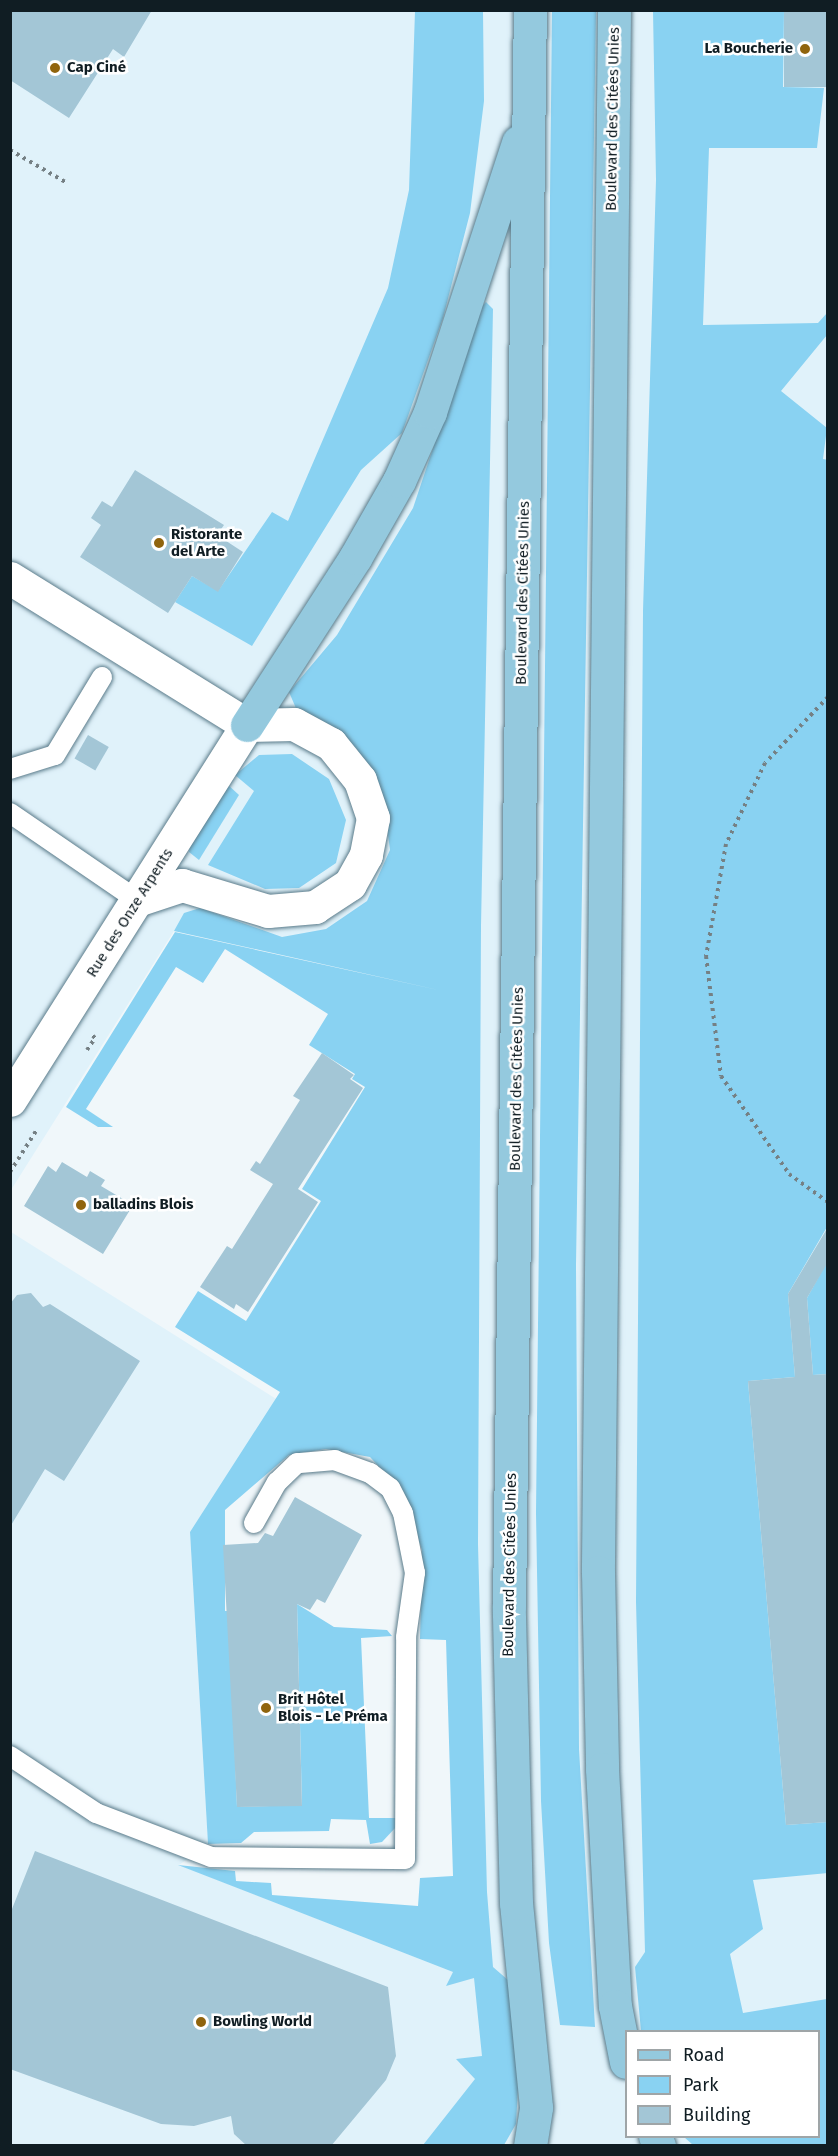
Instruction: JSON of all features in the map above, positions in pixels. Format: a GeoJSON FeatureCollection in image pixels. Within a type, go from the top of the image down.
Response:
{"type":"FeatureCollection","features":[{"type":"Feature","properties":{"kind":"main road","name":"Boulevard des Citées Unies"},"geometry":{"type":"LineString","coordinates":[[530,10],[509,1606],[516,1903],[536,2107],[530,2145]]}},
{"type":"Feature","properties":{"kind":"main road","name":"Boulevard des Citées Unies"},"geometry":{"type":"LineString","coordinates":[[614,10],[598,1572],[602,1768],[614,1994],[625,2052]]}},
{"type":"Feature","properties":{"kind":"main road"},"geometry":{"type":"LineString","coordinates":[[247,725],[355,558],[399,481],[430,412],[529,108]]}},
{"type":"Feature","properties":{"kind":"street"},"geometry":{"type":"LineString","coordinates":[[10,578],[247,725],[294,724],[331,744],[360,780],[373,818],[366,855],[350,884],[315,907],[268,912],[182,885],[137,900]]}},
{"type":"Feature","properties":{"kind":"street","name":"Rue des Onze Arpents"},"geometry":{"type":"LineString","coordinates":[[10,1100],[247,725]]}},
{"type":"Feature","properties":{"kind":"lane"},"geometry":{"type":"LineString","coordinates":[[10,769],[55,755],[102,677]]}},
{"type":"Feature","properties":{"kind":"lane"},"geometry":{"type":"LineString","coordinates":[[10,813],[137,900]]}},
{"type":"Feature","properties":{"kind":"lane"},"geometry":{"type":"LineString","coordinates":[[10,1756],[96,1813],[211,1857],[405,1859],[406,1637],[415,1573],[403,1513],[390,1488],[370,1473],[335,1460],[297,1463],[277,1482],[254,1523]]}},
{"type":"Feature","properties":{"kind":"path"},"geometry":{"type":"LineString","coordinates":[[10,150],[67,183]]}},
{"type":"Feature","properties":{"kind":"path"},"geometry":{"type":"LineString","coordinates":[[828,697],[765,763],[726,844],[706,956],[721,1076],[789,1174],[828,1202]]}},
{"type":"Feature","properties":{"kind":"path"},"geometry":{"type":"LineString","coordinates":[[10,1172],[36,1131]]}},
{"type":"Feature","properties":{"kind":"shaded area"},"geometry":{"type":"Polygon","coordinates":[[[11,11],[827,11],[827,2145],[11,2145],[11,1232],[277,1399],[190,1532],[208,1844],[179,1865],[453,1972],[459,994],[174,931],[11,1190],[11,11]]]}},
{"type":"Feature","properties":{"kind":"green space"},"geometry":{"type":"Polygon","coordinates":[[[415,11],[483,11],[484,101],[470,213],[443,318],[402,433],[361,470],[252,646],[175,602],[192,576],[218,591],[272,512],[288,521],[388,288],[409,190],[415,11]]]}},
{"type":"Feature","properties":{"kind":"green space"},"geometry":{"type":"Polygon","coordinates":[[[552,11],[596,11],[576,1265],[579,1749],[595,2027],[560,2025],[549,1943],[541,1801],[536,1513],[552,11]]]}},
{"type":"Feature","properties":{"kind":"green space"},"geometry":{"type":"Polygon","coordinates":[[[653,11],[784,11],[783,87],[824,88],[817,148],[709,148],[703,325],[818,323],[827,313],[827,335],[781,391],[827,428],[823,459],[828,460],[827,1227],[788,1294],[795,1377],[748,1381],[786,1825],[827,1822],[828,1873],[753,1880],[763,1929],[730,1954],[743,2013],[827,1999],[827,2145],[693,2145],[685,2138],[820,2138],[820,2030],[641,2030],[635,1967],[645,1952],[636,1602],[643,611],[656,180],[653,11]]]}},
{"type":"Feature","properties":{"kind":"green space"},"geometry":{"type":"Polygon","coordinates":[[[486,302],[493,309],[481,926],[478,1544],[487,1892],[493,1967],[508,1980],[518,2088],[516,2124],[504,2145],[423,2145],[475,2079],[456,2059],[482,2056],[474,1978],[446,1986],[453,1972],[178,1865],[235,1871],[236,1881],[271,1883],[272,1895],[418,1906],[420,1878],[453,1876],[446,1640],[420,1639],[422,1550],[402,1491],[370,1457],[326,1449],[289,1455],[225,1510],[225,1611],[229,1611],[237,1807],[302,1805],[297,1604],[334,1627],[387,1630],[392,1636],[361,1638],[369,1818],[398,1818],[397,1826],[382,1842],[370,1844],[366,1820],[331,1819],[329,1831],[254,1832],[241,1843],[208,1844],[190,1532],[280,1392],[175,1327],[198,1291],[246,1321],[321,1201],[302,1189],[365,1087],[352,1079],[355,1074],[309,1045],[328,1014],[225,949],[203,983],[176,967],[86,1109],[113,1127],[98,1127],[66,1107],[175,932],[443,991],[174,931],[184,913],[200,908],[282,937],[326,929],[367,901],[390,850],[383,795],[356,748],[320,721],[298,713],[289,692],[337,635],[413,508],[480,308],[486,302]]]}},
{"type":"Feature","properties":{"kind":"green space"},"geometry":{"type":"Polygon","coordinates":[[[292,754],[329,779],[346,820],[336,863],[299,888],[265,889],[208,865],[254,791],[235,775],[259,755],[292,754]]]}},
{"type":"Feature","properties":{"kind":"green space"},"geometry":{"type":"Polygon","coordinates":[[[227,784],[239,795],[199,860],[189,852],[190,842],[227,784]]]}},
{"type":"Feature","properties":{"kind":"green space"},"geometry":{"type":"Polygon","coordinates":[[[827,1262],[827,1374],[813,1375],[807,1298],[827,1262]]]}},
{"type":"Feature","properties":{"kind":"building","name":"Cap Ciné"},"geometry":{"type":"Polygon","coordinates":[[[10,10],[152,10],[124,57],[113,49],[69,118],[10,80],[10,10]]]}},
{"type":"Feature","properties":{"kind":"building","name":"La Boucherie"},"geometry":{"type":"Polygon","coordinates":[[[784,10],[828,10],[828,87],[784,87],[784,10]]]}},
{"type":"Feature","properties":{"kind":"building","name":"Ristorante del Arte"},"geometry":{"type":"Polygon","coordinates":[[[135,470],[224,525],[217,535],[243,552],[218,592],[192,576],[168,613],[80,557],[101,525],[91,518],[102,501],[112,507],[135,470]]]}},
{"type":"Feature","properties":{"kind":"building"},"geometry":{"type":"Polygon","coordinates":[[[88,735],[109,747],[95,770],[74,758],[88,735]]]}},
{"type":"Feature","properties":{"kind":"building"},"geometry":{"type":"Polygon","coordinates":[[[322,1053],[354,1075],[350,1079],[363,1088],[298,1189],[318,1202],[248,1312],[236,1304],[234,1309],[200,1287],[227,1246],[232,1249],[273,1184],[250,1170],[256,1161],[260,1164],[300,1100],[293,1096],[322,1053]]]}},
{"type":"Feature","properties":{"kind":"building"},"geometry":{"type":"Polygon","coordinates":[[[62,1162],[87,1177],[90,1171],[105,1180],[101,1186],[133,1205],[103,1254],[24,1206],[48,1166],[56,1172],[62,1162]]]}},
{"type":"Feature","properties":{"kind":"building"},"geometry":{"type":"Polygon","coordinates":[[[828,1227],[828,1262],[807,1298],[813,1375],[828,1374],[828,1822],[786,1825],[748,1381],[795,1377],[788,1294],[828,1227]]]}},
{"type":"Feature","properties":{"kind":"building"},"geometry":{"type":"Polygon","coordinates":[[[31,1293],[43,1307],[50,1304],[140,1361],[64,1481],[45,1469],[10,1527],[10,1304],[17,1295],[31,1293]]]}},
{"type":"Feature","properties":{"kind":"building","name":"Brit Hôtel Blois - Le Préma"},"geometry":{"type":"Polygon","coordinates":[[[295,1497],[362,1535],[325,1603],[317,1599],[310,1610],[297,1604],[302,1806],[237,1807],[223,1545],[258,1543],[265,1533],[273,1536],[295,1497]]]}},
{"type":"Feature","properties":{"kind":"building","name":"Bowling World"},"geometry":{"type":"Polygon","coordinates":[[[35,1851],[388,1987],[396,2056],[386,2080],[331,2146],[247,2146],[234,2134],[231,2116],[194,2126],[161,2124],[10,2069],[10,1914],[35,1851]]]}},
{"type":"Feature","properties":{"kind":"place","name":"La Boucherie"},"geometry":{"type":"Point","coordinates":[805,49]}},
{"type":"Feature","properties":{"kind":"place","name":"Cap Ciné"},"geometry":{"type":"Point","coordinates":[55,68]}},
{"type":"Feature","properties":{"kind":"place","name":"Ristorante del Arte"},"geometry":{"type":"Point","coordinates":[159,543]}},
{"type":"Feature","properties":{"kind":"place","name":"balladins Blois"},"geometry":{"type":"Point","coordinates":[81,1205]}},
{"type":"Feature","properties":{"kind":"place","name":"Brit Hôtel Blois - Le Préma"},"geometry":{"type":"Point","coordinates":[266,1708]}},
{"type":"Feature","properties":{"kind":"place","name":"Bowling World"},"geometry":{"type":"Point","coordinates":[201,2022]}}]}
